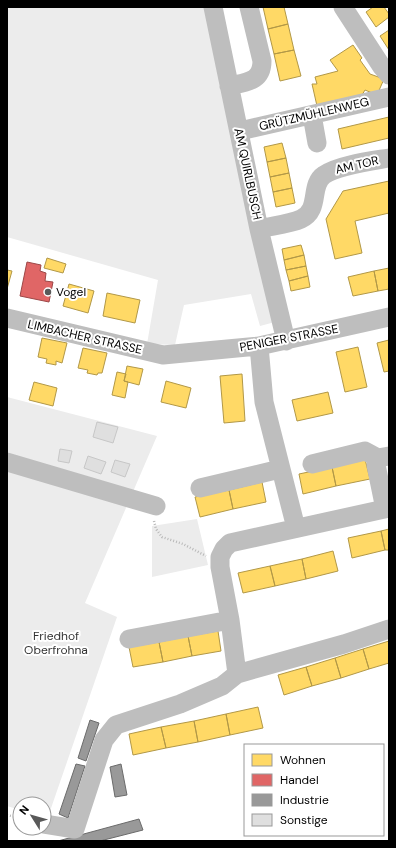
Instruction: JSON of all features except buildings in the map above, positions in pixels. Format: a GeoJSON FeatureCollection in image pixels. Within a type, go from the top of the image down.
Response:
{"type":"FeatureCollection","features":[{"type":"Feature","properties":{"kind":"street","name":"AM QUIRLBUSCH"},"geometry":{"type":"LineString","coordinates":[[213,7],[240,131],[259,230],[286,341]]}},
{"type":"Feature","properties":{"kind":"street"},"geometry":{"type":"LineString","coordinates":[[229,86],[252,80],[261,70],[262,61],[249,7]]}},
{"type":"Feature","properties":{"kind":"street"},"geometry":{"type":"LineString","coordinates":[[343,7],[382,67],[389,75]]}},
{"type":"Feature","properties":{"kind":"street","name":"GRÜTZMÜHLENWEG"},"geometry":{"type":"LineString","coordinates":[[240,131],[261,120],[389,97]]}},
{"type":"Feature","properties":{"kind":"street"},"geometry":{"type":"LineString","coordinates":[[300,113],[317,143]]}},
{"type":"Feature","properties":{"kind":"street","name":"AM TOR"},"geometry":{"type":"LineString","coordinates":[[259,230],[301,219],[308,214],[312,209],[319,179],[323,175],[333,170],[389,158]]}},
{"type":"Feature","properties":{"kind":"street","name":"PENIGER STRASSE"},"geometry":{"type":"LineString","coordinates":[[163,355],[259,346],[389,317]]}},
{"type":"Feature","properties":{"kind":"street","name":"LIMBACHER STRASSE"},"geometry":{"type":"LineString","coordinates":[[7,318],[163,355]]}},
{"type":"Feature","properties":{"kind":"street"},"geometry":{"type":"LineString","coordinates":[[259,346],[264,402],[296,528]]}},
{"type":"Feature","properties":{"kind":"street"},"geometry":{"type":"LineString","coordinates":[[237,674],[230,620],[220,567],[220,557],[224,549],[230,543],[387,508],[376,465],[383,457],[365,451],[312,464]]}},
{"type":"Feature","properties":{"kind":"street"},"geometry":{"type":"LineString","coordinates":[[7,462],[156,506]]}},
{"type":"Feature","properties":{"kind":"street"},"geometry":{"type":"LineString","coordinates":[[200,488],[280,469]]}},
{"type":"Feature","properties":{"kind":"street"},"geometry":{"type":"LineString","coordinates":[[128,639],[230,620]]}},
{"type":"Feature","properties":{"kind":"street"},"geometry":{"type":"LineString","coordinates":[[52,825],[75,829],[104,740],[116,725],[180,704],[222,686],[237,674],[344,644],[389,629]]}},
{"type":"Feature","properties":{"kind":"path"},"geometry":{"type":"LineString","coordinates":[[156,506],[160,507],[154,524],[160,536],[183,544],[204,555],[215,555],[220,557]]}},
{"type":"Feature","properties":{"kind":"green space"},"geometry":{"type":"Polygon","coordinates":[[[7,7],[206,7],[275,322],[260,326],[251,294],[184,305],[175,345],[147,344],[158,280],[7,237],[7,7]]]}},
{"type":"Feature","properties":{"kind":"green space","name":"Friedhof Oberfrohna"},"geometry":{"type":"Polygon","coordinates":[[[7,397],[157,436],[85,603],[117,617],[52,805],[52,796],[12,796],[12,808],[7,806],[7,397]]]}},
{"type":"Feature","properties":{"kind":"green space"},"geometry":{"type":"Polygon","coordinates":[[[197,519],[208,565],[152,577],[152,526],[197,519]]]}},
{"type":"Feature","properties":{"kind":"place","name":"Vogel"},"geometry":{"type":"Point","coordinates":[48,292]}}]}
